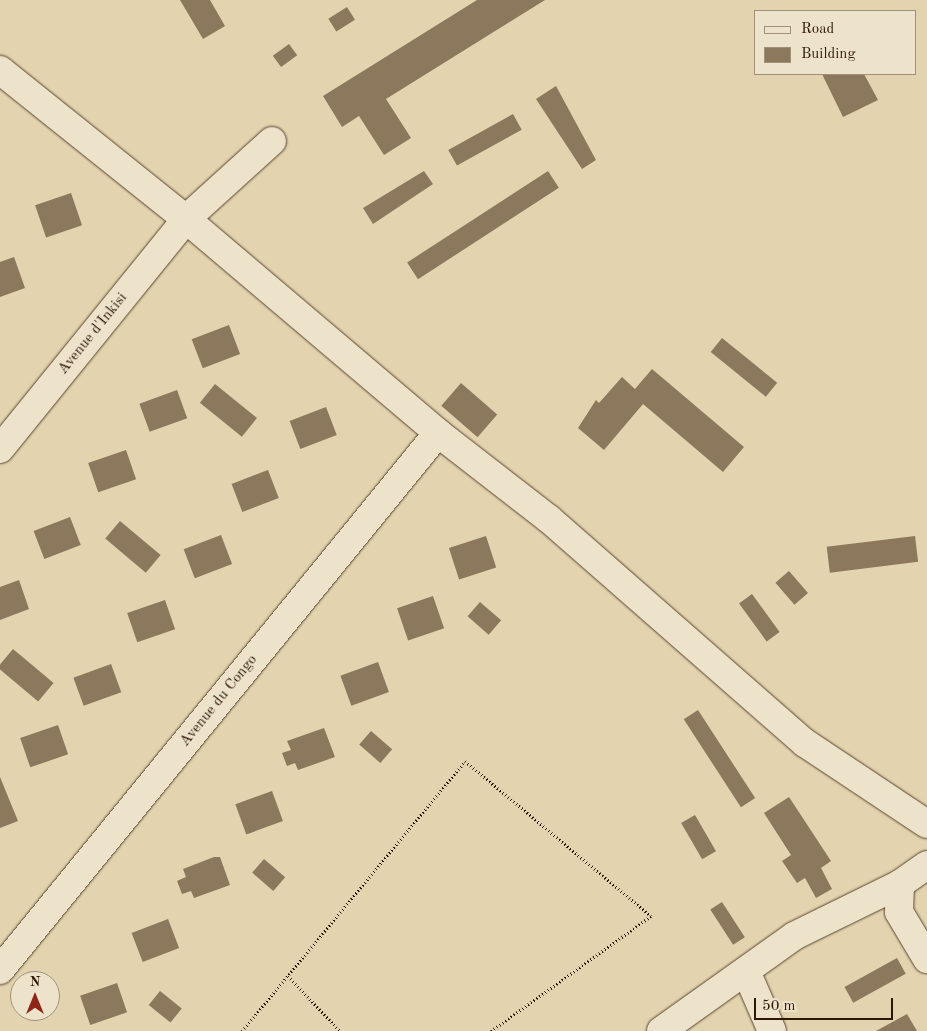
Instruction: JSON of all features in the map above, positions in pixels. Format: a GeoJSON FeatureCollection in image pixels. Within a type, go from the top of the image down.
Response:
{"type":"FeatureCollection","features":[{"type":"Feature","properties":{"kind":"street"},"geometry":{"type":"LineString","coordinates":[[0,70],[186,219],[438,433],[549,519],[805,743],[927,824]]}},
{"type":"Feature","properties":{"kind":"street","name":"Avenue d'Inkisi"},"geometry":{"type":"LineString","coordinates":[[0,449],[186,219],[272,141]]}},
{"type":"Feature","properties":{"kind":"street","name":"Avenue du Congo"},"geometry":{"type":"LineString","coordinates":[[0,970],[438,433]]}},
{"type":"Feature","properties":{"kind":"street"},"geometry":{"type":"LineString","coordinates":[[661,1031],[794,936],[900,884],[927,866]]}},
{"type":"Feature","properties":{"kind":"street"},"geometry":{"type":"LineString","coordinates":[[900,884],[899,912],[927,959]]}},
{"type":"Feature","properties":{"kind":"street"},"geometry":{"type":"LineString","coordinates":[[746,971],[772,1031]]}},
{"type":"Feature","properties":{"kind":"path"},"geometry":{"type":"LineString","coordinates":[[242,1031],[465,761],[651,916],[491,1031]]}},
{"type":"Feature","properties":{"kind":"path"},"geometry":{"type":"LineString","coordinates":[[288,976],[340,1031]]}},
{"type":"Feature","properties":{"kind":"building"},"geometry":{"type":"Polygon","coordinates":[[[180,0],[210,0],[225,26],[203,39],[180,0]]]}},
{"type":"Feature","properties":{"kind":"building"},"geometry":{"type":"Polygon","coordinates":[[[477,0],[545,0],[386,99],[411,138],[384,155],[359,116],[342,127],[323,96],[477,0]]]}},
{"type":"Feature","properties":{"kind":"building"},"geometry":{"type":"Polygon","coordinates":[[[347,7],[355,20],[336,31],[328,19],[347,7]]]}},
{"type":"Feature","properties":{"kind":"building"},"geometry":{"type":"Polygon","coordinates":[[[289,44],[297,55],[281,67],[273,56],[289,44]]]}},
{"type":"Feature","properties":{"kind":"building"},"geometry":{"type":"Polygon","coordinates":[[[822,75],[865,75],[878,100],[843,117],[822,75]]]}},
{"type":"Feature","properties":{"kind":"building"},"geometry":{"type":"Polygon","coordinates":[[[556,86],[596,160],[582,169],[536,99],[556,86]]]}},
{"type":"Feature","properties":{"kind":"building"},"geometry":{"type":"Polygon","coordinates":[[[513,114],[522,130],[457,166],[448,150],[513,114]]]}},
{"type":"Feature","properties":{"kind":"building"},"geometry":{"type":"Polygon","coordinates":[[[424,171],[433,184],[373,224],[363,208],[424,171]]]}},
{"type":"Feature","properties":{"kind":"building"},"geometry":{"type":"Polygon","coordinates":[[[548,171],[559,188],[418,279],[407,262],[548,171]]]}},
{"type":"Feature","properties":{"kind":"building"},"geometry":{"type":"Polygon","coordinates":[[[71,193],[82,225],[46,238],[35,205],[71,193]]]}},
{"type":"Feature","properties":{"kind":"building"},"geometry":{"type":"Polygon","coordinates":[[[14,257],[25,288],[0,297],[0,262],[14,257]]]}},
{"type":"Feature","properties":{"kind":"building"},"geometry":{"type":"Polygon","coordinates":[[[229,325],[240,354],[203,368],[192,339],[229,325]]]}},
{"type":"Feature","properties":{"kind":"building"},"geometry":{"type":"Polygon","coordinates":[[[722,338],[777,383],[766,397],[711,352],[722,338]]]}},
{"type":"Feature","properties":{"kind":"building"},"geometry":{"type":"Polygon","coordinates":[[[652,369],[744,447],[723,472],[643,404],[604,450],[578,428],[596,400],[599,403],[622,377],[635,389],[652,369]]]}},
{"type":"Feature","properties":{"kind":"building"},"geometry":{"type":"Polygon","coordinates":[[[461,383],[497,414],[478,437],[441,406],[461,383]]]}},
{"type":"Feature","properties":{"kind":"building"},"geometry":{"type":"Polygon","coordinates":[[[215,384],[257,418],[242,437],[200,403],[215,384]]]}},
{"type":"Feature","properties":{"kind":"building"},"geometry":{"type":"Polygon","coordinates":[[[177,390],[187,418],[150,432],[139,404],[177,390]]]}},
{"type":"Feature","properties":{"kind":"building"},"geometry":{"type":"Polygon","coordinates":[[[326,407],[337,435],[300,449],[290,421],[326,407]]]}},
{"type":"Feature","properties":{"kind":"building"},"geometry":{"type":"Polygon","coordinates":[[[126,450],[136,479],[98,492],[88,463],[126,450]]]}},
{"type":"Feature","properties":{"kind":"building"},"geometry":{"type":"Polygon","coordinates":[[[268,470],[279,498],[242,512],[232,484],[268,470]]]}},
{"type":"Feature","properties":{"kind":"building"},"geometry":{"type":"Polygon","coordinates":[[[70,517],[81,545],[44,559],[34,531],[70,517]]]}},
{"type":"Feature","properties":{"kind":"building"},"geometry":{"type":"Polygon","coordinates":[[[120,521],[161,555],[146,573],[105,539],[120,521]]]}},
{"type":"Feature","properties":{"kind":"building"},"geometry":{"type":"Polygon","coordinates":[[[221,535],[232,564],[195,578],[184,549],[221,535]]]}},
{"type":"Feature","properties":{"kind":"building"},"geometry":{"type":"Polygon","coordinates":[[[486,536],[496,567],[459,579],[449,548],[486,536]]]}},
{"type":"Feature","properties":{"kind":"building"},"geometry":{"type":"Polygon","coordinates":[[[915,536],[918,562],[830,573],[827,547],[915,536]]]}},
{"type":"Feature","properties":{"kind":"building"},"geometry":{"type":"Polygon","coordinates":[[[789,571],[808,593],[794,605],[775,583],[789,571]]]}},
{"type":"Feature","properties":{"kind":"building"},"geometry":{"type":"Polygon","coordinates":[[[19,580],[29,609],[0,620],[0,587],[19,580]]]}},
{"type":"Feature","properties":{"kind":"building"},"geometry":{"type":"Polygon","coordinates":[[[752,594],[780,632],[767,641],[739,603],[752,594]]]}},
{"type":"Feature","properties":{"kind":"building"},"geometry":{"type":"Polygon","coordinates":[[[433,596],[444,628],[408,641],[397,608],[433,596]]]}},
{"type":"Feature","properties":{"kind":"building"},"geometry":{"type":"Polygon","coordinates":[[[165,600],[175,629],[137,642],[127,613],[165,600]]]}},
{"type":"Feature","properties":{"kind":"building"},"geometry":{"type":"Polygon","coordinates":[[[480,602],[501,620],[489,635],[468,616],[480,602]]]}},
{"type":"Feature","properties":{"kind":"building"},"geometry":{"type":"Polygon","coordinates":[[[13,649],[54,683],[38,701],[0,669],[0,664],[13,649]]]}},
{"type":"Feature","properties":{"kind":"building"},"geometry":{"type":"Polygon","coordinates":[[[378,662],[389,692],[351,706],[340,676],[378,662]]]}},
{"type":"Feature","properties":{"kind":"building"},"geometry":{"type":"Polygon","coordinates":[[[111,664],[121,692],[84,706],[73,678],[111,664]]]}},
{"type":"Feature","properties":{"kind":"building"},"geometry":{"type":"Polygon","coordinates":[[[698,710],[755,798],[741,807],[684,719],[698,710]]]}},
{"type":"Feature","properties":{"kind":"building"},"geometry":{"type":"Polygon","coordinates":[[[58,725],[68,754],[30,767],[20,738],[58,725]]]}},
{"type":"Feature","properties":{"kind":"building"},"geometry":{"type":"Polygon","coordinates":[[[324,728],[335,757],[298,770],[295,763],[287,766],[282,753],[291,750],[287,741],[324,728]]]}},
{"type":"Feature","properties":{"kind":"building"},"geometry":{"type":"Polygon","coordinates":[[[371,731],[392,749],[380,763],[359,745],[371,731]]]}},
{"type":"Feature","properties":{"kind":"building"},"geometry":{"type":"Polygon","coordinates":[[[0,777],[18,821],[0,828],[0,777]]]}},
{"type":"Feature","properties":{"kind":"building"},"geometry":{"type":"Polygon","coordinates":[[[272,791],[283,821],[246,834],[235,804],[272,791]]]}},
{"type":"Feature","properties":{"kind":"building"},"geometry":{"type":"Polygon","coordinates":[[[789,797],[831,861],[821,868],[832,889],[816,898],[805,878],[797,883],[782,861],[791,855],[764,813],[789,797]]]}},
{"type":"Feature","properties":{"kind":"building"},"geometry":{"type":"Polygon","coordinates":[[[695,815],[716,851],[702,859],[681,823],[695,815]]]}},
{"type":"Feature","properties":{"kind":"building"},"geometry":{"type":"Polygon","coordinates":[[[214,857],[220,857],[230,885],[194,898],[191,891],[182,894],[177,881],[186,877],[183,869],[214,857]]]}},
{"type":"Feature","properties":{"kind":"building"},"geometry":{"type":"Polygon","coordinates":[[[264,859],[285,877],[273,891],[252,873],[264,859]]]}},
{"type":"Feature","properties":{"kind":"building"},"geometry":{"type":"Polygon","coordinates":[[[722,902],[745,937],[733,945],[710,910],[722,902]]]}},
{"type":"Feature","properties":{"kind":"building"},"geometry":{"type":"Polygon","coordinates":[[[168,919],[179,948],[143,962],[132,933],[168,919]]]}},
{"type":"Feature","properties":{"kind":"building"},"geometry":{"type":"Polygon","coordinates":[[[897,958],[906,974],[853,1003],[845,987],[897,958]]]}},
{"type":"Feature","properties":{"kind":"building"},"geometry":{"type":"Polygon","coordinates":[[[117,983],[127,1012],[90,1025],[80,996],[117,983]]]}},
{"type":"Feature","properties":{"kind":"building"},"geometry":{"type":"Polygon","coordinates":[[[160,991],[182,1009],[170,1023],[149,1005],[160,991]]]}},
{"type":"Feature","properties":{"kind":"building"},"geometry":{"type":"Polygon","coordinates":[[[907,1014],[917,1031],[876,1031],[907,1014]]]}}]}
